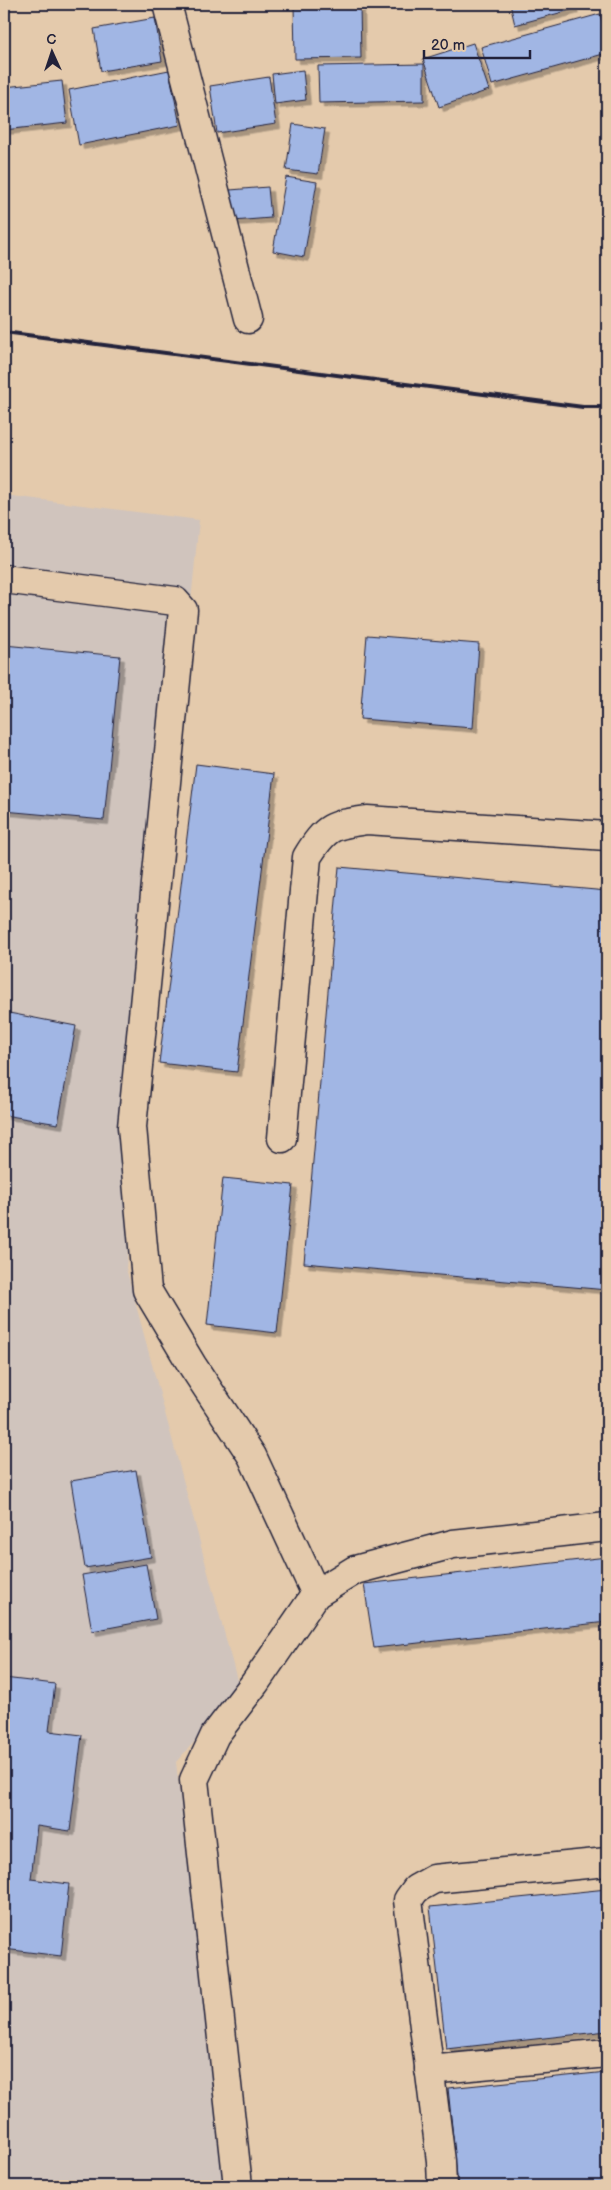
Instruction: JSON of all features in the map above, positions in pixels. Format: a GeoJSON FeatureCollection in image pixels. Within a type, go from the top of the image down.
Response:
{"type":"FeatureCollection","features":[{"type":"Feature","properties":{"kind":"street"},"geometry":{"type":"LineString","coordinates":[[167,4],[248,319]]}},
{"type":"Feature","properties":{"kind":"street"},"geometry":{"type":"LineString","coordinates":[[4,579],[175,601],[183,610],[132,1127],[147,1290],[192,1365],[252,1456],[316,1594]]}},
{"type":"Feature","properties":{"kind":"street"},"geometry":{"type":"LineString","coordinates":[[282,1138],[307,857],[321,835],[342,824],[368,820],[607,836]]}},
{"type":"Feature","properties":{"kind":"street"},"geometry":{"type":"LineString","coordinates":[[238,2186],[194,1780],[215,1735],[255,1683],[316,1594],[355,1570],[453,1544],[607,1527]]}},
{"type":"Feature","properties":{"kind":"street"},"geometry":{"type":"LineString","coordinates":[[442,2186],[408,1900],[416,1889],[434,1879],[607,1862]]}},
{"type":"Feature","properties":{"kind":"street"},"geometry":{"type":"LineString","coordinates":[[429,2070],[607,2053]]}},
{"type":"Feature","properties":{"kind":"shaded area"},"geometry":{"type":"Polygon","coordinates":[[[4,495],[199,520],[126,1268],[240,1691],[176,1762],[225,2186],[4,2186],[4,495]]]}},
{"type":"Feature","properties":{"kind":"building"},"geometry":{"type":"Polygon","coordinates":[[[294,4],[360,4],[361,58],[295,59],[294,4]]]}},
{"type":"Feature","properties":{"kind":"building"},"geometry":{"type":"Polygon","coordinates":[[[510,4],[572,4],[574,9],[515,25],[510,4]]]}},
{"type":"Feature","properties":{"kind":"building"},"geometry":{"type":"Polygon","coordinates":[[[600,14],[607,40],[607,53],[492,85],[481,47],[600,14]]]}},
{"type":"Feature","properties":{"kind":"building"},"geometry":{"type":"Polygon","coordinates":[[[155,18],[162,61],[101,71],[94,29],[155,18]]]}},
{"type":"Feature","properties":{"kind":"building"},"geometry":{"type":"Polygon","coordinates":[[[473,43],[489,90],[439,107],[423,59],[473,43]]]}},
{"type":"Feature","properties":{"kind":"building"},"geometry":{"type":"Polygon","coordinates":[[[424,64],[424,101],[319,103],[318,66],[424,64]]]}},
{"type":"Feature","properties":{"kind":"building"},"geometry":{"type":"Polygon","coordinates":[[[169,70],[180,125],[79,145],[69,90],[169,70]]]}},
{"type":"Feature","properties":{"kind":"building"},"geometry":{"type":"Polygon","coordinates":[[[303,70],[306,100],[275,104],[272,74],[303,70]]]}},
{"type":"Feature","properties":{"kind":"building"},"geometry":{"type":"Polygon","coordinates":[[[269,77],[276,124],[217,133],[210,86],[269,77]]]}},
{"type":"Feature","properties":{"kind":"building"},"geometry":{"type":"Polygon","coordinates":[[[62,81],[67,123],[4,130],[4,87],[62,81]]]}},
{"type":"Feature","properties":{"kind":"building"},"geometry":{"type":"Polygon","coordinates":[[[293,124],[325,129],[318,174],[286,170],[293,124]]]}},
{"type":"Feature","properties":{"kind":"building"},"geometry":{"type":"Polygon","coordinates":[[[286,177],[317,182],[304,257],[273,251],[286,177]]]}},
{"type":"Feature","properties":{"kind":"building"},"geometry":{"type":"Polygon","coordinates":[[[268,187],[271,218],[233,221],[230,190],[268,187]]]}},
{"type":"Feature","properties":{"kind":"building"},"geometry":{"type":"Polygon","coordinates":[[[367,635],[479,644],[473,728],[360,719],[367,635]]]}},
{"type":"Feature","properties":{"kind":"building"},"geometry":{"type":"Polygon","coordinates":[[[4,645],[120,656],[104,820],[4,811],[4,645]]]}},
{"type":"Feature","properties":{"kind":"building"},"geometry":{"type":"Polygon","coordinates":[[[196,764],[274,774],[237,1072],[159,1063],[196,764]]]}},
{"type":"Feature","properties":{"kind":"building"},"geometry":{"type":"Polygon","coordinates":[[[339,867],[607,891],[607,1290],[304,1263],[339,867]]]}},
{"type":"Feature","properties":{"kind":"building"},"geometry":{"type":"Polygon","coordinates":[[[4,1012],[76,1026],[58,1124],[4,1115],[4,1012]]]}},
{"type":"Feature","properties":{"kind":"building"},"geometry":{"type":"Polygon","coordinates":[[[223,1178],[293,1185],[277,1333],[207,1325],[223,1178]]]}},
{"type":"Feature","properties":{"kind":"building"},"geometry":{"type":"Polygon","coordinates":[[[607,1368],[607,1418],[601,1418],[607,1368]]]}},
{"type":"Feature","properties":{"kind":"building"},"geometry":{"type":"Polygon","coordinates":[[[136,1470],[151,1557],[85,1568],[71,1481],[136,1470]]]}},
{"type":"Feature","properties":{"kind":"building"},"geometry":{"type":"Polygon","coordinates":[[[607,1557],[607,1622],[374,1648],[364,1584],[607,1557]]]}},
{"type":"Feature","properties":{"kind":"building"},"geometry":{"type":"Polygon","coordinates":[[[146,1564],[156,1619],[92,1631],[82,1575],[146,1564]]]}},
{"type":"Feature","properties":{"kind":"building"},"geometry":{"type":"Polygon","coordinates":[[[4,1678],[55,1684],[49,1731],[82,1735],[70,1831],[37,1826],[31,1879],[69,1884],[61,1956],[4,1949],[4,1678]]]}},
{"type":"Feature","properties":{"kind":"building"},"geometry":{"type":"Polygon","coordinates":[[[607,1889],[607,2031],[446,2049],[430,1907],[607,1889]]]}},
{"type":"Feature","properties":{"kind":"building"},"geometry":{"type":"Polygon","coordinates":[[[607,2072],[607,2186],[458,2186],[448,2088],[607,2072]]]}},
{"type":"Feature","properties":{"kind":"railway"},"geometry":{"type":"LineString","coordinates":[[4,332],[583,407],[607,407]]}}]}
